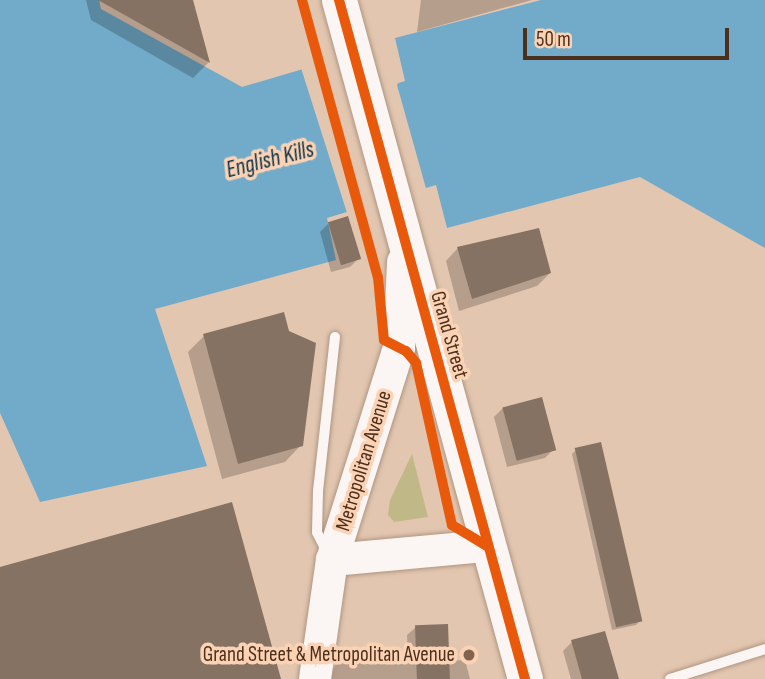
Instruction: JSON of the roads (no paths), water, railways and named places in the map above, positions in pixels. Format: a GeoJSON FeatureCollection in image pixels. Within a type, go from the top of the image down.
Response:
{"type":"FeatureCollection","features":[{"type":"Feature","properties":{"kind":"main road","name":"Grand Street"},"geometry":{"type":"LineString","coordinates":[[339,1],[525,679]]}},
{"type":"Feature","properties":{"kind":"main road","name":"Metropolitan Avenue"},"geometry":{"type":"LineString","coordinates":[[315,679],[332,560],[399,348],[403,324],[403,242]]}},
{"type":"Feature","properties":{"kind":"main road"},"geometry":{"type":"LineString","coordinates":[[332,560],[487,546]]}},
{"type":"Feature","properties":{"kind":"lane"},"geometry":{"type":"LineString","coordinates":[[332,560],[317,532],[335,337]]}},
{"type":"Feature","properties":{"kind":"lane"},"geometry":{"type":"LineString","coordinates":[[670,679],[765,649]]}},
{"type":"Feature","properties":{"kind":"water","name":"English Kills"},"geometry":{"type":"Polygon","coordinates":[[[0,0],[99,0],[101,9],[242,87],[303,69],[317,108],[405,81],[395,38],[541,0],[765,0],[765,248],[640,177],[447,228],[436,185],[327,218],[336,260],[155,309],[207,466],[40,502],[0,413],[0,0]]]}},
{"type":"Feature","properties":{"kind":"place","name":"Grand Street & Metropolitan Avenue"},"geometry":{"type":"Point","coordinates":[469,655]}}]}
